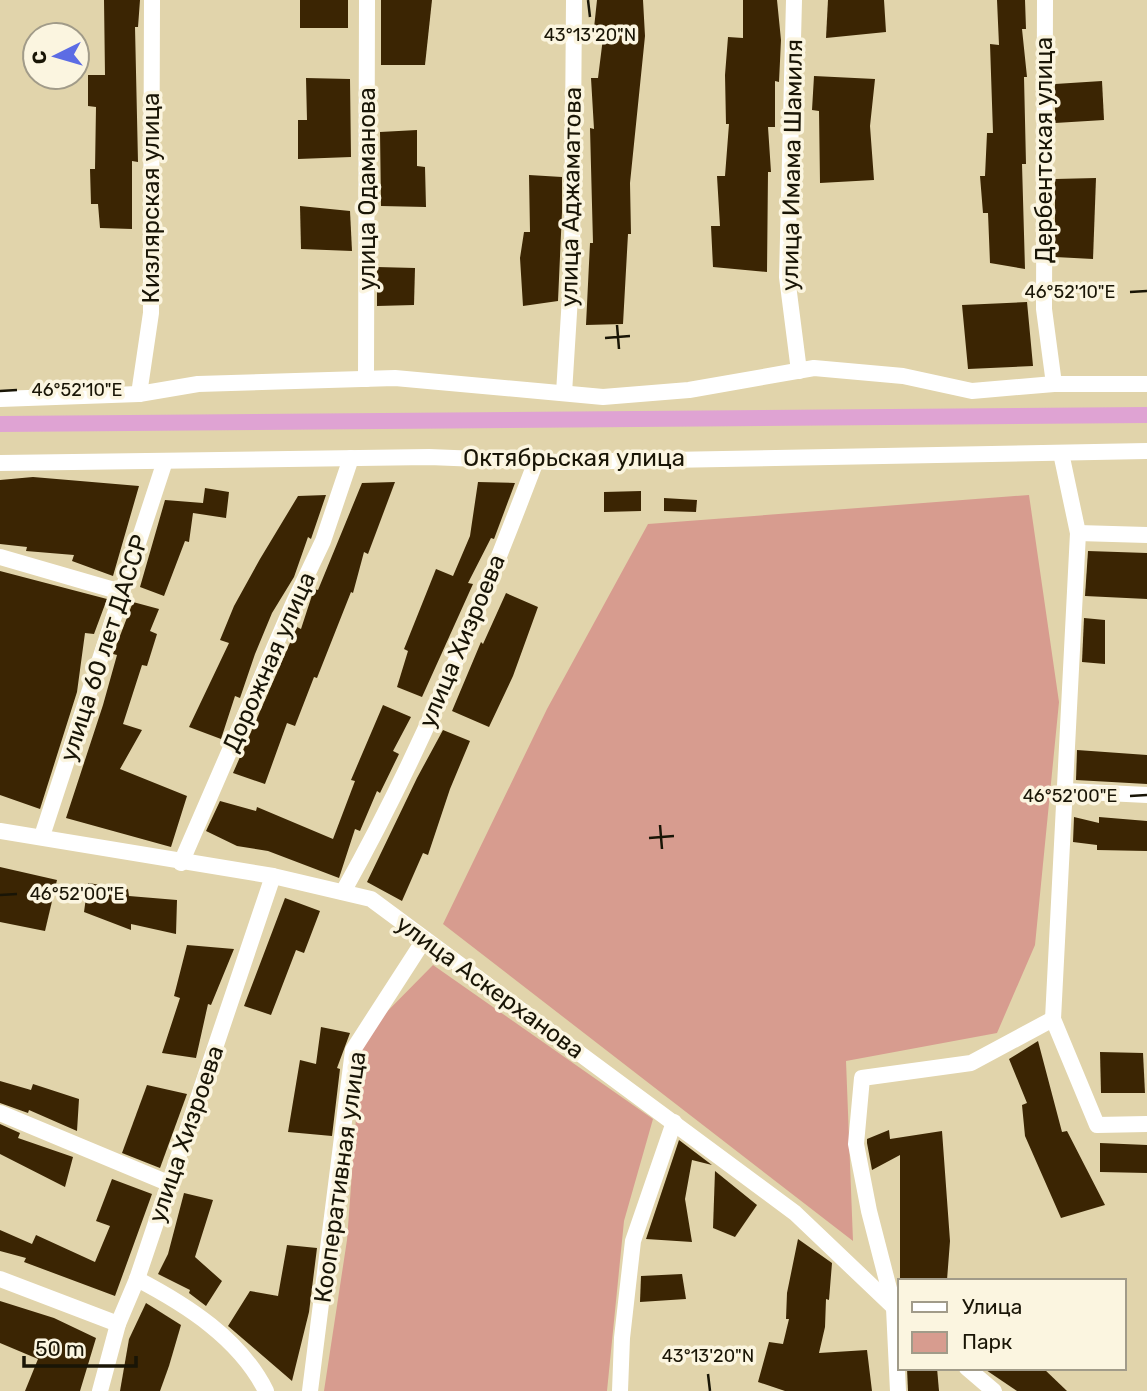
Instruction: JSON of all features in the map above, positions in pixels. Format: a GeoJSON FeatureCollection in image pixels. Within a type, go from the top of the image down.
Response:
{"type":"FeatureCollection","features":[{"type":"Feature","properties":{"kind":"street","name":"Кизлярская улица"},"geometry":{"type":"LineString","coordinates":[[139,394],[151,313],[152,0]]}},
{"type":"Feature","properties":{"kind":"street","name":"улица Одаманова"},"geometry":{"type":"LineString","coordinates":[[366,379],[367,0]]}},
{"type":"Feature","properties":{"kind":"street","name":"улица Аджаматова"},"geometry":{"type":"LineString","coordinates":[[564,393],[572,265],[574,0]]}},
{"type":"Feature","properties":{"kind":"street","name":"улица Имама Шамиля"},"geometry":{"type":"LineString","coordinates":[[794,0],[787,277],[799,371]]}},
{"type":"Feature","properties":{"kind":"street","name":"Дербентская улица"},"geometry":{"type":"LineString","coordinates":[[1045,0],[1044,309],[1054,384]]}},
{"type":"Feature","properties":{"kind":"street"},"geometry":{"type":"LineString","coordinates":[[0,399],[139,394],[198,384],[395,378],[603,397],[689,390],[814,368],[903,376],[972,391],[1054,384],[1147,384]]}},
{"type":"Feature","properties":{"kind":"street","name":"Октябрьская улица"},"geometry":{"type":"LineString","coordinates":[[0,463],[429,457],[536,461],[1147,451]]}},
{"type":"Feature","properties":{"kind":"street"},"geometry":{"type":"LineString","coordinates":[[1060,453],[1078,533],[1053,1019],[1097,1125],[1147,1124]]}},
{"type":"Feature","properties":{"kind":"street","name":"Дорожная улица"},"geometry":{"type":"LineString","coordinates":[[181,863],[323,541],[351,458]]}},
{"type":"Feature","properties":{"kind":"street","name":"улица 60 лет ДАССР"},"geometry":{"type":"LineString","coordinates":[[42,836],[165,461]]}},
{"type":"Feature","properties":{"kind":"street","name":"улица Хизроева"},"geometry":{"type":"LineString","coordinates":[[343,892],[382,822],[461,647],[489,584],[536,461]]}},
{"type":"Feature","properties":{"kind":"street"},"geometry":{"type":"LineString","coordinates":[[1078,533],[1147,535]]}},
{"type":"Feature","properties":{"kind":"street"},"geometry":{"type":"LineString","coordinates":[[0,557],[121,592]]}},
{"type":"Feature","properties":{"kind":"street"},"geometry":{"type":"LineString","coordinates":[[1065,791],[1147,794]]}},
{"type":"Feature","properties":{"kind":"street","name":"улица Аскерханова"},"geometry":{"type":"LineString","coordinates":[[0,831],[42,836],[181,863],[273,876],[371,899],[795,1213],[897,1311]]}},
{"type":"Feature","properties":{"kind":"street","name":"улица Хизроева"},"geometry":{"type":"LineString","coordinates":[[100,1391],[118,1324],[137,1279],[273,876]]}},
{"type":"Feature","properties":{"kind":"street","name":"Кооперативная улица"},"geometry":{"type":"LineString","coordinates":[[310,1391],[354,1050],[424,940]]}},
{"type":"Feature","properties":{"kind":"street"},"geometry":{"type":"LineString","coordinates":[[898,1391],[897,1311],[869,1211],[856,1144],[862,1078],[971,1063],[1053,1019]]}},
{"type":"Feature","properties":{"kind":"street"},"geometry":{"type":"LineString","coordinates":[[0,1113],[168,1183]]}},
{"type":"Feature","properties":{"kind":"street"},"geometry":{"type":"LineString","coordinates":[[620,1391],[622,1338],[633,1241],[674,1122]]}},
{"type":"Feature","properties":{"kind":"street"},"geometry":{"type":"LineString","coordinates":[[0,1279],[118,1324]]}},
{"type":"Feature","properties":{"kind":"street"},"geometry":{"type":"LineString","coordinates":[[137,1279],[188,1306],[254,1367],[266,1391]]}},
{"type":"Feature","properties":{"kind":"street"},"geometry":{"type":"LineString","coordinates":[[969,1370],[994,1391]]}},
{"type":"Feature","properties":{"kind":"green space"},"geometry":{"type":"Polygon","coordinates":[[[1029,495],[1059,702],[1035,945],[997,1033],[846,1061],[853,1241],[443,924],[547,709],[648,524],[1029,495]]]}},
{"type":"Feature","properties":{"kind":"green space"},"geometry":{"type":"Polygon","coordinates":[[[433,965],[653,1119],[624,1221],[607,1391],[324,1391],[347,1240],[362,1037],[433,965]]]}},
{"type":"Feature","properties":{"kind":"building"},"geometry":{"type":"Polygon","coordinates":[[[104,0],[140,0],[138,27],[135,27],[138,162],[132,161],[132,229],[100,228],[98,204],[91,204],[90,169],[95,169],[96,107],[88,106],[88,91],[91,91],[91,75],[105,75],[104,0]]]}},
{"type":"Feature","properties":{"kind":"building"},"geometry":{"type":"Polygon","coordinates":[[[300,0],[348,0],[348,28],[300,28],[300,0]]]}},
{"type":"Feature","properties":{"kind":"building"},"geometry":{"type":"Polygon","coordinates":[[[381,0],[432,0],[425,65],[381,65],[381,0]]]}},
{"type":"Feature","properties":{"kind":"building"},"geometry":{"type":"Polygon","coordinates":[[[597,0],[643,0],[645,36],[630,183],[631,234],[628,234],[623,324],[586,325],[590,243],[593,243],[590,128],[594,129],[591,78],[598,78],[604,30],[594,28],[597,0]]]}},
{"type":"Feature","properties":{"kind":"building"},"geometry":{"type":"Polygon","coordinates":[[[743,0],[777,0],[781,40],[779,82],[775,81],[775,127],[768,127],[771,172],[768,172],[767,272],[713,267],[711,226],[720,226],[717,176],[725,176],[729,124],[726,124],[725,75],[728,37],[743,38],[743,0]]]}},
{"type":"Feature","properties":{"kind":"building"},"geometry":{"type":"Polygon","coordinates":[[[828,0],[884,0],[886,32],[826,38],[828,0]]]}},
{"type":"Feature","properties":{"kind":"building"},"geometry":{"type":"Polygon","coordinates":[[[997,0],[1025,0],[1026,29],[1022,29],[1027,77],[1024,77],[1026,164],[1022,164],[1025,269],[990,263],[988,213],[983,213],[980,176],[985,176],[987,133],[993,133],[990,44],[999,45],[997,0]]]}},
{"type":"Feature","properties":{"kind":"building"},"geometry":{"type":"Polygon","coordinates":[[[814,76],[875,79],[870,126],[874,180],[820,183],[819,111],[812,110],[814,76]]]}},
{"type":"Feature","properties":{"kind":"building"},"geometry":{"type":"Polygon","coordinates":[[[306,78],[350,79],[351,157],[298,159],[298,120],[307,120],[306,78]]]}},
{"type":"Feature","properties":{"kind":"building"},"geometry":{"type":"Polygon","coordinates":[[[1102,81],[1104,120],[1055,123],[1055,84],[1102,81]]]}},
{"type":"Feature","properties":{"kind":"building"},"geometry":{"type":"Polygon","coordinates":[[[417,130],[417,166],[425,167],[426,207],[381,206],[380,132],[417,130]]]}},
{"type":"Feature","properties":{"kind":"building"},"geometry":{"type":"Polygon","coordinates":[[[529,175],[562,177],[558,301],[523,306],[520,258],[524,232],[530,232],[529,175]]]}},
{"type":"Feature","properties":{"kind":"building"},"geometry":{"type":"Polygon","coordinates":[[[1096,178],[1093,259],[1055,257],[1055,179],[1096,178]]]}},
{"type":"Feature","properties":{"kind":"building"},"geometry":{"type":"Polygon","coordinates":[[[300,206],[350,211],[352,251],[301,249],[300,206]]]}},
{"type":"Feature","properties":{"kind":"building"},"geometry":{"type":"Polygon","coordinates":[[[377,267],[415,268],[414,305],[377,306],[377,267]]]}},
{"type":"Feature","properties":{"kind":"building"},"geometry":{"type":"Polygon","coordinates":[[[1027,302],[1033,366],[968,369],[962,305],[1027,302]]]}},
{"type":"Feature","properties":{"kind":"building"},"geometry":{"type":"Polygon","coordinates":[[[33,477],[139,486],[113,576],[72,561],[74,555],[26,551],[27,547],[0,544],[0,480],[33,477]]]}},
{"type":"Feature","properties":{"kind":"building"},"geometry":{"type":"Polygon","coordinates":[[[395,482],[368,554],[364,552],[353,593],[351,592],[317,678],[314,677],[295,726],[287,723],[265,784],[233,773],[297,627],[301,629],[314,589],[318,590],[362,483],[395,482]]]}},
{"type":"Feature","properties":{"kind":"building"},"geometry":{"type":"Polygon","coordinates":[[[478,482],[515,483],[494,539],[491,538],[468,583],[473,584],[422,697],[397,687],[408,651],[404,649],[436,569],[453,576],[470,536],[478,482]]]}},
{"type":"Feature","properties":{"kind":"building"},"geometry":{"type":"Polygon","coordinates":[[[205,488],[229,492],[226,518],[193,513],[189,542],[185,541],[164,596],[140,587],[165,500],[203,503],[205,488]]]}},
{"type":"Feature","properties":{"kind":"building"},"geometry":{"type":"Polygon","coordinates":[[[641,491],[641,511],[604,512],[604,492],[641,491]]]}},
{"type":"Feature","properties":{"kind":"building"},"geometry":{"type":"Polygon","coordinates":[[[326,495],[294,577],[272,613],[240,698],[235,696],[221,739],[189,727],[229,643],[220,640],[234,606],[260,559],[298,496],[326,495]]]}},
{"type":"Feature","properties":{"kind":"building"},"geometry":{"type":"Polygon","coordinates":[[[664,498],[697,500],[696,512],[664,511],[664,498]]]}},
{"type":"Feature","properties":{"kind":"building"},"geometry":{"type":"Polygon","coordinates":[[[1088,551],[1147,553],[1147,599],[1085,596],[1088,551]]]}},
{"type":"Feature","properties":{"kind":"building"},"geometry":{"type":"Polygon","coordinates":[[[0,571],[107,599],[94,634],[85,633],[77,692],[40,809],[0,795],[0,571]]]}},
{"type":"Feature","properties":{"kind":"building"},"geometry":{"type":"Polygon","coordinates":[[[506,593],[538,607],[513,676],[489,727],[452,711],[481,642],[483,644],[506,593]]]}},
{"type":"Feature","properties":{"kind":"building"},"geometry":{"type":"Polygon","coordinates":[[[133,602],[159,609],[150,631],[157,634],[147,666],[142,665],[123,724],[142,730],[120,769],[187,796],[171,847],[66,818],[103,705],[117,655],[113,654],[133,602]]]}},
{"type":"Feature","properties":{"kind":"building"},"geometry":{"type":"Polygon","coordinates":[[[1084,618],[1105,620],[1105,664],[1082,662],[1084,618]]]}},
{"type":"Feature","properties":{"kind":"building"},"geometry":{"type":"Polygon","coordinates":[[[383,705],[411,717],[393,751],[399,754],[380,793],[377,791],[360,831],[355,829],[339,878],[268,851],[237,846],[206,831],[220,801],[256,811],[257,807],[333,839],[355,781],[351,780],[383,705]]]}},
{"type":"Feature","properties":{"kind":"building"},"geometry":{"type":"Polygon","coordinates":[[[443,730],[470,741],[450,789],[428,855],[423,853],[402,901],[367,882],[443,730]]]}},
{"type":"Feature","properties":{"kind":"building"},"geometry":{"type":"Polygon","coordinates":[[[1077,750],[1147,755],[1147,784],[1076,780],[1077,750]]]}},
{"type":"Feature","properties":{"kind":"building"},"geometry":{"type":"Polygon","coordinates":[[[1074,817],[1099,823],[1099,817],[1147,821],[1147,851],[1097,850],[1097,845],[1073,842],[1074,817]]]}},
{"type":"Feature","properties":{"kind":"building"},"geometry":{"type":"Polygon","coordinates":[[[0,867],[57,880],[45,931],[0,922],[0,867]]]}},
{"type":"Feature","properties":{"kind":"building"},"geometry":{"type":"Polygon","coordinates":[[[88,883],[128,889],[129,896],[177,900],[176,934],[131,924],[131,930],[84,912],[88,883]]]}},
{"type":"Feature","properties":{"kind":"building"},"geometry":{"type":"Polygon","coordinates":[[[285,898],[320,911],[304,953],[296,950],[271,1015],[244,1006],[285,898]]]}},
{"type":"Feature","properties":{"kind":"building"},"geometry":{"type":"Polygon","coordinates":[[[187,945],[234,949],[211,1005],[208,1004],[196,1058],[162,1053],[180,998],[174,996],[187,945]]]}},
{"type":"Feature","properties":{"kind":"building"},"geometry":{"type":"Polygon","coordinates":[[[321,1027],[350,1033],[337,1068],[340,1069],[332,1136],[288,1132],[300,1060],[316,1064],[321,1027]]]}},
{"type":"Feature","properties":{"kind":"building"},"geometry":{"type":"Polygon","coordinates":[[[1038,1041],[1062,1132],[1067,1131],[1105,1205],[1061,1218],[1025,1136],[1022,1105],[1027,1103],[1009,1059],[1038,1041]]]}},
{"type":"Feature","properties":{"kind":"building"},"geometry":{"type":"Polygon","coordinates":[[[1100,1052],[1143,1053],[1145,1093],[1101,1093],[1100,1052]]]}},
{"type":"Feature","properties":{"kind":"building"},"geometry":{"type":"Polygon","coordinates":[[[0,1081],[31,1090],[33,1084],[79,1099],[77,1131],[29,1110],[28,1113],[0,1103],[0,1081]]]}},
{"type":"Feature","properties":{"kind":"building"},"geometry":{"type":"Polygon","coordinates":[[[147,1085],[187,1094],[160,1168],[122,1153],[147,1085]]]}},
{"type":"Feature","properties":{"kind":"building"},"geometry":{"type":"Polygon","coordinates":[[[0,1124],[20,1133],[18,1138],[73,1157],[65,1187],[0,1154],[0,1124]]]}},
{"type":"Feature","properties":{"kind":"building"},"geometry":{"type":"Polygon","coordinates":[[[889,1130],[890,1139],[942,1131],[950,1241],[947,1279],[900,1279],[900,1155],[872,1170],[867,1139],[889,1130]]]}},
{"type":"Feature","properties":{"kind":"building"},"geometry":{"type":"Polygon","coordinates":[[[679,1140],[712,1165],[692,1160],[685,1199],[692,1242],[646,1239],[679,1140]]]}},
{"type":"Feature","properties":{"kind":"building"},"geometry":{"type":"Polygon","coordinates":[[[1100,1143],[1147,1145],[1147,1173],[1100,1172],[1100,1143]]]}},
{"type":"Feature","properties":{"kind":"building"},"geometry":{"type":"Polygon","coordinates":[[[715,1171],[757,1205],[735,1237],[713,1228],[715,1171]]]}},
{"type":"Feature","properties":{"kind":"building"},"geometry":{"type":"Polygon","coordinates":[[[112,1179],[152,1194],[115,1296],[24,1262],[26,1258],[0,1251],[0,1230],[32,1244],[36,1235],[95,1262],[110,1226],[96,1221],[112,1179]]]}},
{"type":"Feature","properties":{"kind":"building"},"geometry":{"type":"Polygon","coordinates":[[[184,1193],[213,1200],[195,1257],[222,1281],[206,1306],[189,1293],[190,1290],[158,1274],[168,1254],[184,1193]]]}},
{"type":"Feature","properties":{"kind":"building"},"geometry":{"type":"Polygon","coordinates":[[[798,1239],[832,1263],[829,1300],[826,1299],[825,1327],[819,1353],[867,1350],[872,1391],[785,1391],[758,1382],[769,1342],[783,1344],[789,1319],[786,1319],[787,1293],[798,1239]]]}},
{"type":"Feature","properties":{"kind":"building"},"geometry":{"type":"Polygon","coordinates":[[[287,1245],[317,1248],[309,1312],[292,1381],[228,1326],[250,1291],[278,1296],[287,1245]]]}},
{"type":"Feature","properties":{"kind":"building"},"geometry":{"type":"Polygon","coordinates":[[[682,1274],[686,1299],[640,1302],[641,1276],[682,1274]]]}},
{"type":"Feature","properties":{"kind":"building"},"geometry":{"type":"Polygon","coordinates":[[[0,1301],[54,1318],[96,1338],[80,1391],[25,1391],[38,1359],[0,1343],[0,1301]]]}},
{"type":"Feature","properties":{"kind":"building"},"geometry":{"type":"Polygon","coordinates":[[[146,1303],[181,1325],[169,1366],[160,1391],[120,1391],[129,1339],[146,1303]]]}},
{"type":"Feature","properties":{"kind":"building"},"geometry":{"type":"Polygon","coordinates":[[[907,1370],[937,1370],[939,1391],[908,1391],[907,1370]]]}},
{"type":"Feature","properties":{"kind":"building"},"geometry":{"type":"Polygon","coordinates":[[[986,1370],[1045,1370],[1067,1391],[1017,1391],[986,1370]]]}},
{"type":"Feature","properties":{"kind":"waterway"},"geometry":{"type":"LineString","coordinates":[[0,424],[1147,415]]}}]}
